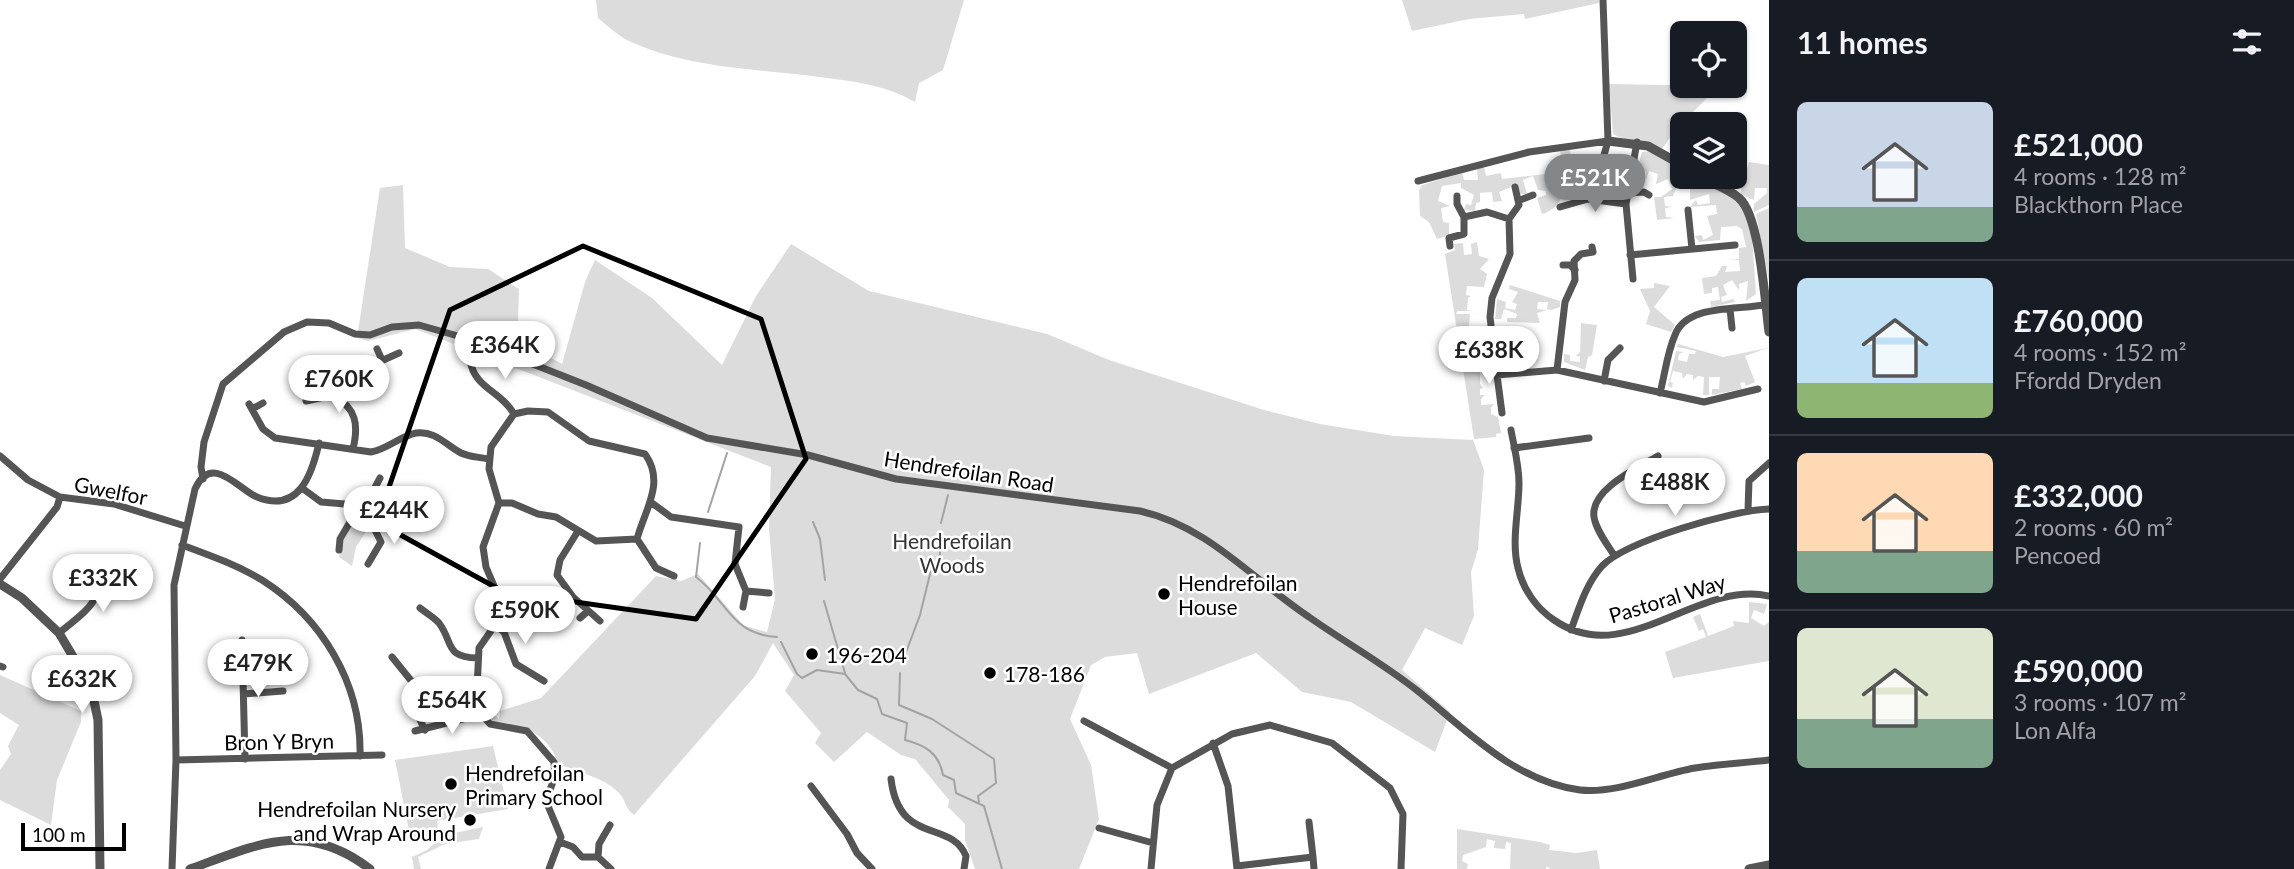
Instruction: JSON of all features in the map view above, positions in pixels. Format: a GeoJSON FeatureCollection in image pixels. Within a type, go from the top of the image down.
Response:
{"type":"FeatureCollection","features":[{"type":"Feature","properties":{"kind":"street"},"geometry":{"type":"LineString","coordinates":[[1603,0],[1608,141],[1604,155],[1611,167],[1630,172]]}},
{"type":"Feature","properties":{"kind":"street"},"geometry":{"type":"LineString","coordinates":[[1418,181],[1529,152],[1608,141],[1637,142],[1670,159]]}},
{"type":"Feature","properties":{"kind":"street"},"geometry":{"type":"LineString","coordinates":[[1633,279],[1626,204],[1637,142]]}},
{"type":"Feature","properties":{"kind":"street"},"geometry":{"type":"LineString","coordinates":[[1515,187],[1520,200]]}},
{"type":"Feature","properties":{"kind":"street"},"geometry":{"type":"LineString","coordinates":[[1723,189],[1739,198],[1750,212],[1769,304],[1769,331]]}},
{"type":"Feature","properties":{"kind":"street"},"geometry":{"type":"LineString","coordinates":[[1628,193],[1644,192],[1650,195]]}},
{"type":"Feature","properties":{"kind":"street"},"geometry":{"type":"LineString","coordinates":[[1502,413],[1490,317],[1492,298],[1510,254],[1509,219],[1520,200],[1533,195]]}},
{"type":"Feature","properties":{"kind":"street"},"geometry":{"type":"LineString","coordinates":[[1450,246],[1449,238],[1464,234],[1457,196]]}},
{"type":"Feature","properties":{"kind":"street"},"geometry":{"type":"LineString","coordinates":[[1560,207],[1592,199],[1626,204]]}},
{"type":"Feature","properties":{"kind":"street"},"geometry":{"type":"LineString","coordinates":[[1688,209],[1692,249]]}},
{"type":"Feature","properties":{"kind":"street"},"geometry":{"type":"LineString","coordinates":[[1462,214],[1487,212],[1509,219]]}},
{"type":"Feature","properties":{"kind":"street"},"geometry":{"type":"LineString","coordinates":[[1630,255],[1735,245]]}},
{"type":"Feature","properties":{"kind":"street"},"geometry":{"type":"LineString","coordinates":[[1557,370],[1565,302],[1575,281],[1577,256],[1593,252],[1592,247]]}},
{"type":"Feature","properties":{"kind":"street"},"geometry":{"type":"LineString","coordinates":[[1563,265],[1570,265],[1575,271]]}},
{"type":"Feature","properties":{"kind":"street"},"geometry":{"type":"LineString","coordinates":[[1660,393],[1674,335],[1680,325],[1705,313],[1769,304]]}},
{"type":"Feature","properties":{"kind":"street"},"geometry":{"type":"LineString","coordinates":[[1730,309],[1732,328]]}},
{"type":"Feature","properties":{"kind":"street","name":"Hendrefoilan Road"},"geometry":{"type":"LineString","coordinates":[[173,869],[176,760],[174,585],[186,526],[201,480],[204,442],[223,384],[284,332],[307,322],[329,323],[355,334],[370,335],[391,327],[419,325],[472,340],[707,438],[808,455],[896,479],[1140,512],[1177,522],[1230,554],[1308,616],[1386,666],[1506,761],[1551,785],[1584,790],[1617,787],[1698,767],[1769,760]]}},
{"type":"Feature","properties":{"kind":"street"},"geometry":{"type":"LineString","coordinates":[[1604,381],[1608,360],[1620,348]]}},
{"type":"Feature","properties":{"kind":"street"},"geometry":{"type":"LineString","coordinates":[[377,349],[382,360]]}},
{"type":"Feature","properties":{"kind":"street"},"geometry":{"type":"LineString","coordinates":[[333,395],[341,373],[370,366],[398,353]]}},
{"type":"Feature","properties":{"kind":"street"},"geometry":{"type":"LineString","coordinates":[[470,360],[471,371],[477,381],[507,401],[514,414]]}},
{"type":"Feature","properties":{"kind":"street"},"geometry":{"type":"LineString","coordinates":[[1497,375],[1557,370],[1704,402],[1758,389]]}},
{"type":"Feature","properties":{"kind":"street"},"geometry":{"type":"LineString","coordinates":[[461,372],[471,371]]}},
{"type":"Feature","properties":{"kind":"street"},"geometry":{"type":"LineString","coordinates":[[306,401],[333,395],[347,403],[356,417],[353,449]]}},
{"type":"Feature","properties":{"kind":"street"},"geometry":{"type":"LineString","coordinates":[[263,403],[250,406],[263,429],[275,438],[371,452],[386,450],[409,436],[425,433],[440,438],[462,454],[488,459]]}},
{"type":"Feature","properties":{"kind":"street"},"geometry":{"type":"LineString","coordinates":[[549,869],[560,842],[558,824],[546,801],[555,776],[554,762],[527,731],[490,724],[477,712],[478,658],[482,641],[496,626],[503,607],[486,567],[483,547],[499,503],[488,459],[494,440],[514,414],[528,411],[548,412],[589,441],[645,454],[653,474],[652,503],[644,516],[638,539],[648,558],[669,577]]}},
{"type":"Feature","properties":{"kind":"street","name":"Pastoral Way"},"geometry":{"type":"LineString","coordinates":[[1511,430],[1519,480],[1515,549],[1520,575],[1542,611],[1571,629],[1598,636],[1616,635],[1726,597],[1751,593],[1769,596]]}},
{"type":"Feature","properties":{"kind":"street"},"geometry":{"type":"LineString","coordinates":[[1514,448],[1589,438]]}},
{"type":"Feature","properties":{"kind":"street"},"geometry":{"type":"LineString","coordinates":[[201,480],[218,474],[227,476],[256,497],[269,500],[293,495],[309,479],[319,443]]}},
{"type":"Feature","properties":{"kind":"street","name":"Gwelfor"},"geometry":{"type":"LineString","coordinates":[[0,456],[28,480],[60,497],[114,504],[186,526]]}},
{"type":"Feature","properties":{"kind":"street"},"geometry":{"type":"LineString","coordinates":[[1614,555],[1595,520],[1596,502],[1606,491],[1658,456]]}},
{"type":"Feature","properties":{"kind":"street"},"geometry":{"type":"LineString","coordinates":[[1748,510],[1749,481],[1769,463]]}},
{"type":"Feature","properties":{"kind":"street"},"geometry":{"type":"LineString","coordinates":[[340,550],[340,539],[380,478]]}},
{"type":"Feature","properties":{"kind":"street"},"geometry":{"type":"LineString","coordinates":[[302,488],[321,502],[345,504],[374,517],[415,507],[426,508]]}},
{"type":"Feature","properties":{"kind":"street"},"geometry":{"type":"LineString","coordinates":[[0,579],[57,507],[60,497]]}},
{"type":"Feature","properties":{"kind":"street"},"geometry":{"type":"LineString","coordinates":[[499,503],[512,503],[538,514],[556,517],[596,541],[638,539]]}},
{"type":"Feature","properties":{"kind":"street"},"geometry":{"type":"LineString","coordinates":[[652,503],[670,517],[739,527],[735,564],[746,591],[743,607]]}},
{"type":"Feature","properties":{"kind":"street"},"geometry":{"type":"LineString","coordinates":[[415,507],[416,522]]}},
{"type":"Feature","properties":{"kind":"street"},"geometry":{"type":"LineString","coordinates":[[1571,629],[1589,585],[1614,555],[1634,546],[1748,510],[1769,509]]}},
{"type":"Feature","properties":{"kind":"street"},"geometry":{"type":"LineString","coordinates":[[368,564],[381,542],[373,526],[374,517]]}},
{"type":"Feature","properties":{"kind":"street"},"geometry":{"type":"LineString","coordinates":[[578,531],[560,560],[558,575],[573,597],[600,621]]}},
{"type":"Feature","properties":{"kind":"street"},"geometry":{"type":"LineString","coordinates":[[182,545],[262,580],[298,608],[316,627],[335,654],[352,695],[360,736],[360,757]]}},
{"type":"Feature","properties":{"kind":"street"},"geometry":{"type":"LineString","coordinates":[[59,633],[95,603],[100,587],[100,571]]}},
{"type":"Feature","properties":{"kind":"street"},"geometry":{"type":"LineString","coordinates":[[0,584],[22,598],[59,633],[79,663],[96,703],[100,869]]}},
{"type":"Feature","properties":{"kind":"street"},"geometry":{"type":"LineString","coordinates":[[746,591],[769,593]]}},
{"type":"Feature","properties":{"kind":"street"},"geometry":{"type":"LineString","coordinates":[[420,608],[440,625],[448,645],[455,653],[478,658]]}},
{"type":"Feature","properties":{"kind":"street"},"geometry":{"type":"LineString","coordinates":[[580,618],[588,611]]}},
{"type":"Feature","properties":{"kind":"street"},"geometry":{"type":"LineString","coordinates":[[496,626],[504,632],[516,664],[544,681]]}},
{"type":"Feature","properties":{"kind":"street"},"geometry":{"type":"LineString","coordinates":[[242,640],[245,759]]}},
{"type":"Feature","properties":{"kind":"street"},"geometry":{"type":"LineString","coordinates":[[233,650],[242,649]]}},
{"type":"Feature","properties":{"kind":"street"},"geometry":{"type":"LineString","coordinates":[[392,657],[413,683],[416,712],[425,730]]}},
{"type":"Feature","properties":{"kind":"street"},"geometry":{"type":"LineString","coordinates":[[244,694],[283,691]]}},
{"type":"Feature","properties":{"kind":"street"},"geometry":{"type":"LineString","coordinates":[[415,731],[477,712]]}},
{"type":"Feature","properties":{"kind":"street"},"geometry":{"type":"LineString","coordinates":[[1084,721],[1172,768]]}},
{"type":"Feature","properties":{"kind":"street"},"geometry":{"type":"LineString","coordinates":[[1151,869],[1157,805],[1172,768],[1213,743],[1251,728],[1270,725],[1332,743],[1390,788],[1403,814],[1401,869]]}},
{"type":"Feature","properties":{"kind":"street"},"geometry":{"type":"LineString","coordinates":[[1213,743],[1228,786],[1237,867],[1313,858]]}},
{"type":"Feature","properties":{"kind":"street","name":"Bron Y Bryn"},"geometry":{"type":"LineString","coordinates":[[176,760],[382,755]]}},
{"type":"Feature","properties":{"kind":"street"},"geometry":{"type":"LineString","coordinates":[[891,779],[893,798],[901,813],[916,826],[956,843],[966,856],[964,869]]}},
{"type":"Feature","properties":{"kind":"street"},"geometry":{"type":"LineString","coordinates":[[811,786],[848,834],[857,853],[872,869]]}},
{"type":"Feature","properties":{"kind":"street"},"geometry":{"type":"LineString","coordinates":[[1309,822],[1314,869]]}},
{"type":"Feature","properties":{"kind":"street"},"geometry":{"type":"LineString","coordinates":[[598,857],[599,844],[610,825]]}},
{"type":"Feature","properties":{"kind":"street"},"geometry":{"type":"LineString","coordinates":[[1099,828],[1153,843]]}},
{"type":"Feature","properties":{"kind":"street"},"geometry":{"type":"LineString","coordinates":[[190,869],[272,840],[301,841],[332,847],[370,869]]}},
{"type":"Feature","properties":{"kind":"street"},"geometry":{"type":"LineString","coordinates":[[560,842],[573,847],[583,857],[598,857],[611,869]]}},
{"type":"Feature","properties":{"kind":"street"},"geometry":{"type":"LineString","coordinates":[[1749,869],[1769,865]]}},
{"type":"Feature","properties":{"kind":"highlighted area"},"geometry":{"type":"Polygon","coordinates":[[[583,246],[761,319],[806,459],[696,619],[504,592],[377,522],[450,310],[583,246]]]}},
{"type":"Feature","properties":{"kind":"green space"},"geometry":{"type":"Polygon","coordinates":[[[596,0],[964,0],[943,70],[919,83],[915,102],[883,88],[861,83],[699,62],[650,50],[624,38],[598,18],[596,0]]]}},
{"type":"Feature","properties":{"kind":"green space"},"geometry":{"type":"Polygon","coordinates":[[[1402,0],[1599,0],[1599,3],[1525,19],[1524,14],[1469,19],[1412,31],[1402,0]]]}},
{"type":"Feature","properties":{"kind":"green space"},"geometry":{"type":"Polygon","coordinates":[[[1609,84],[1670,85],[1670,98],[1707,98],[1693,112],[1670,112],[1670,137],[1662,149],[1650,143],[1613,134],[1609,84]]]}},
{"type":"Feature","properties":{"kind":"green space"},"geometry":{"type":"Polygon","coordinates":[[[1560,149],[1570,150],[1572,165],[1582,164],[1581,158],[1586,158],[1586,163],[1601,162],[1611,173],[1623,176],[1622,196],[1617,199],[1622,184],[1612,184],[1611,193],[1609,179],[1604,182],[1602,167],[1581,169],[1583,190],[1580,190],[1578,182],[1566,183],[1566,188],[1561,189],[1561,184],[1552,180],[1550,192],[1562,191],[1562,195],[1556,206],[1542,214],[1537,198],[1546,195],[1546,191],[1538,190],[1533,176],[1523,180],[1527,194],[1520,194],[1514,186],[1499,192],[1502,201],[1493,202],[1492,192],[1480,193],[1480,202],[1476,203],[1475,211],[1464,210],[1466,204],[1471,205],[1474,195],[1461,188],[1461,183],[1442,186],[1438,201],[1450,206],[1441,208],[1443,222],[1449,223],[1449,235],[1437,239],[1429,222],[1420,216],[1419,190],[1422,185],[1462,173],[1464,180],[1478,180],[1477,169],[1484,167],[1486,176],[1501,173],[1502,179],[1563,172],[1560,149]]]}},
{"type":"Feature","properties":{"kind":"green space"},"geometry":{"type":"Polygon","coordinates":[[[1651,151],[1670,162],[1670,184],[1668,179],[1656,184],[1658,174],[1649,171],[1646,180],[1646,172],[1638,168],[1635,178],[1642,152],[1651,151]]]}},
{"type":"Feature","properties":{"kind":"green space"},"geometry":{"type":"Polygon","coordinates":[[[1749,162],[1769,165],[1769,205],[1754,212],[1754,204],[1767,193],[1767,188],[1755,188],[1754,200],[1740,194],[1741,189],[1747,189],[1749,162]]]}},
{"type":"Feature","properties":{"kind":"green space","name":"Hendrefoilan Woods"},"geometry":{"type":"Polygon","coordinates":[[[403,185],[405,248],[450,267],[488,269],[519,289],[518,322],[526,344],[562,364],[585,282],[595,260],[652,298],[722,365],[756,296],[791,244],[869,291],[1047,334],[1109,360],[1264,410],[1320,424],[1394,436],[1473,440],[1484,470],[1478,549],[1471,572],[1474,616],[1462,645],[1425,628],[1402,670],[1450,712],[1435,752],[1351,702],[1302,692],[1256,653],[1149,694],[1137,653],[1105,657],[1091,665],[1070,719],[1091,765],[1099,819],[1079,869],[975,869],[965,840],[965,824],[948,807],[949,800],[915,759],[901,755],[867,732],[834,762],[815,743],[821,733],[785,691],[794,675],[773,643],[755,676],[634,815],[613,788],[599,779],[559,764],[545,741],[537,735],[485,717],[480,700],[499,719],[500,711],[541,698],[656,576],[681,581],[698,574],[744,626],[767,632],[775,599],[769,529],[771,467],[415,329],[368,341],[357,338],[380,188],[403,185]]]}},
{"type":"Feature","properties":{"kind":"green space"},"geometry":{"type":"Polygon","coordinates":[[[1676,189],[1673,196],[1664,197],[1665,206],[1673,207],[1665,208],[1666,217],[1675,218],[1657,220],[1654,197],[1661,197],[1676,189]]]}},
{"type":"Feature","properties":{"kind":"green space"},"geometry":{"type":"Polygon","coordinates":[[[1690,189],[1716,189],[1743,207],[1752,236],[1756,294],[1746,301],[1748,281],[1739,284],[1739,290],[1732,280],[1723,285],[1727,295],[1721,297],[1722,302],[1733,299],[1735,302],[1711,307],[1710,301],[1720,300],[1718,287],[1712,288],[1712,293],[1704,294],[1702,278],[1716,276],[1722,266],[1727,266],[1725,272],[1740,271],[1739,260],[1728,260],[1739,259],[1739,248],[1746,247],[1742,229],[1737,226],[1721,227],[1720,240],[1699,242],[1695,236],[1702,235],[1703,240],[1713,235],[1707,216],[1717,214],[1716,205],[1690,207],[1696,200],[1698,205],[1710,203],[1709,194],[1690,200],[1690,189]]]}},
{"type":"Feature","properties":{"kind":"green space"},"geometry":{"type":"Polygon","coordinates":[[[1769,208],[1769,281],[1756,214],[1769,208]]]}},
{"type":"Feature","properties":{"kind":"green space"},"geometry":{"type":"Polygon","coordinates":[[[1477,242],[1479,256],[1489,259],[1480,269],[1487,274],[1484,287],[1467,286],[1466,295],[1471,296],[1468,298],[1467,310],[1472,311],[1457,311],[1456,314],[1470,314],[1469,326],[1474,326],[1474,330],[1470,331],[1471,340],[1476,339],[1477,345],[1469,346],[1473,355],[1478,354],[1479,358],[1474,359],[1475,368],[1480,368],[1480,384],[1483,388],[1480,389],[1480,395],[1485,395],[1481,399],[1481,405],[1495,404],[1491,407],[1491,414],[1498,417],[1501,433],[1496,434],[1496,437],[1474,439],[1445,254],[1455,250],[1454,244],[1463,243],[1464,255],[1472,254],[1471,244],[1477,242]]]}},
{"type":"Feature","properties":{"kind":"green space"},"geometry":{"type":"Polygon","coordinates":[[[1654,283],[1670,286],[1654,307],[1675,325],[1671,332],[1646,324],[1650,311],[1640,289],[1654,288],[1654,283]]]}},
{"type":"Feature","properties":{"kind":"green space"},"geometry":{"type":"Polygon","coordinates":[[[1510,285],[1560,301],[1560,307],[1551,310],[1547,309],[1548,302],[1538,302],[1537,309],[1547,310],[1537,313],[1540,323],[1507,322],[1507,318],[1516,318],[1517,314],[1504,309],[1501,319],[1495,319],[1497,299],[1506,302],[1505,308],[1515,310],[1517,304],[1512,302],[1518,292],[1509,289],[1510,285]]]}},
{"type":"Feature","properties":{"kind":"green space"},"geometry":{"type":"Polygon","coordinates":[[[1581,323],[1597,325],[1592,355],[1588,357],[1585,370],[1564,362],[1564,354],[1570,355],[1570,361],[1580,362],[1580,356],[1576,356],[1580,352],[1581,323]]]}},
{"type":"Feature","properties":{"kind":"green space"},"geometry":{"type":"Polygon","coordinates":[[[1678,344],[1723,357],[1768,348],[1745,356],[1755,382],[1746,386],[1744,382],[1740,383],[1742,389],[1712,395],[1712,389],[1719,389],[1720,377],[1709,377],[1709,395],[1703,395],[1704,377],[1698,376],[1693,380],[1693,375],[1687,374],[1683,379],[1682,373],[1673,371],[1670,382],[1673,383],[1672,388],[1668,386],[1676,351],[1684,352],[1679,354],[1678,360],[1687,362],[1689,354],[1695,354],[1696,351],[1677,347],[1678,344]]]}},
{"type":"Feature","properties":{"kind":"green space"},"geometry":{"type":"Polygon","coordinates":[[[357,517],[368,521],[369,527],[356,547],[352,566],[339,557],[343,541],[357,517]]]}},
{"type":"Feature","properties":{"kind":"green space"},"geometry":{"type":"Polygon","coordinates":[[[1749,602],[1767,604],[1764,614],[1754,610],[1751,618],[1764,626],[1769,622],[1769,661],[1673,678],[1665,652],[1706,637],[1703,629],[1699,631],[1693,617],[1700,614],[1708,636],[1734,626],[1733,621],[1749,623],[1749,602]]]}},
{"type":"Feature","properties":{"kind":"green space"},"geometry":{"type":"Polygon","coordinates":[[[0,675],[81,711],[81,722],[57,780],[51,825],[0,800],[0,770],[11,754],[8,746],[19,725],[0,713],[0,675]]]}},
{"type":"Feature","properties":{"kind":"green space"},"geometry":{"type":"Polygon","coordinates":[[[493,746],[508,809],[437,821],[439,834],[411,841],[395,760],[493,746]]]}},
{"type":"Feature","properties":{"kind":"green space"},"geometry":{"type":"Polygon","coordinates":[[[483,827],[479,839],[445,844],[418,857],[421,869],[414,869],[412,857],[427,850],[437,841],[436,837],[483,827]]]}},
{"type":"Feature","properties":{"kind":"green space"},"geometry":{"type":"Polygon","coordinates":[[[1457,829],[1540,842],[1550,845],[1549,850],[1576,853],[1597,850],[1600,869],[1550,869],[1547,866],[1546,869],[1510,869],[1511,843],[1506,842],[1505,849],[1494,848],[1495,841],[1487,839],[1486,847],[1463,855],[1462,861],[1468,864],[1467,869],[1457,869],[1457,829]]]}},
{"type":"Feature","properties":{"kind":"waterway"},"geometry":{"type":"LineString","coordinates":[[708,512],[727,453]]}},
{"type":"Feature","properties":{"kind":"waterway"},"geometry":{"type":"LineString","coordinates":[[941,523],[948,495]]}},
{"type":"Feature","properties":{"kind":"waterway"},"geometry":{"type":"LineString","coordinates":[[813,522],[820,539],[825,580]]}},
{"type":"Feature","properties":{"kind":"waterway"},"geometry":{"type":"LineString","coordinates":[[902,663],[920,615],[930,574],[940,555],[940,539]]}},
{"type":"Feature","properties":{"kind":"waterway"},"geometry":{"type":"LineString","coordinates":[[700,543],[696,577],[739,623],[761,635],[777,637]]}},
{"type":"Feature","properties":{"kind":"waterway"},"geometry":{"type":"LineString","coordinates":[[824,601],[845,673]]}},
{"type":"Feature","properties":{"kind":"waterway"},"geometry":{"type":"LineString","coordinates":[[781,642],[797,674],[802,678],[817,670],[845,674],[858,690],[877,699],[882,714],[907,723],[905,740],[930,751],[938,761],[943,775],[954,780],[956,793],[984,806],[1002,869]]}},
{"type":"Feature","properties":{"kind":"waterway"},"geometry":{"type":"LineString","coordinates":[[900,673],[899,705],[932,719],[994,759],[996,783],[978,796],[979,802]]}},
{"type":"Feature","properties":{"kind":"place","name":"Hendrefoilan House"},"geometry":{"type":"Point","coordinates":[1164,594]}},
{"type":"Feature","properties":{"kind":"place","name":"196-204"},"geometry":{"type":"Point","coordinates":[812,654]}},
{"type":"Feature","properties":{"kind":"place","name":"178-186"},"geometry":{"type":"Point","coordinates":[990,673]}},
{"type":"Feature","properties":{"kind":"place","name":"Hendrefoilan Primary School"},"geometry":{"type":"Point","coordinates":[451,784]}},
{"type":"Feature","properties":{"kind":"place","name":"Hendrefoilan Nursery and Wrap Around"},"geometry":{"type":"Point","coordinates":[470,820]}}]}
